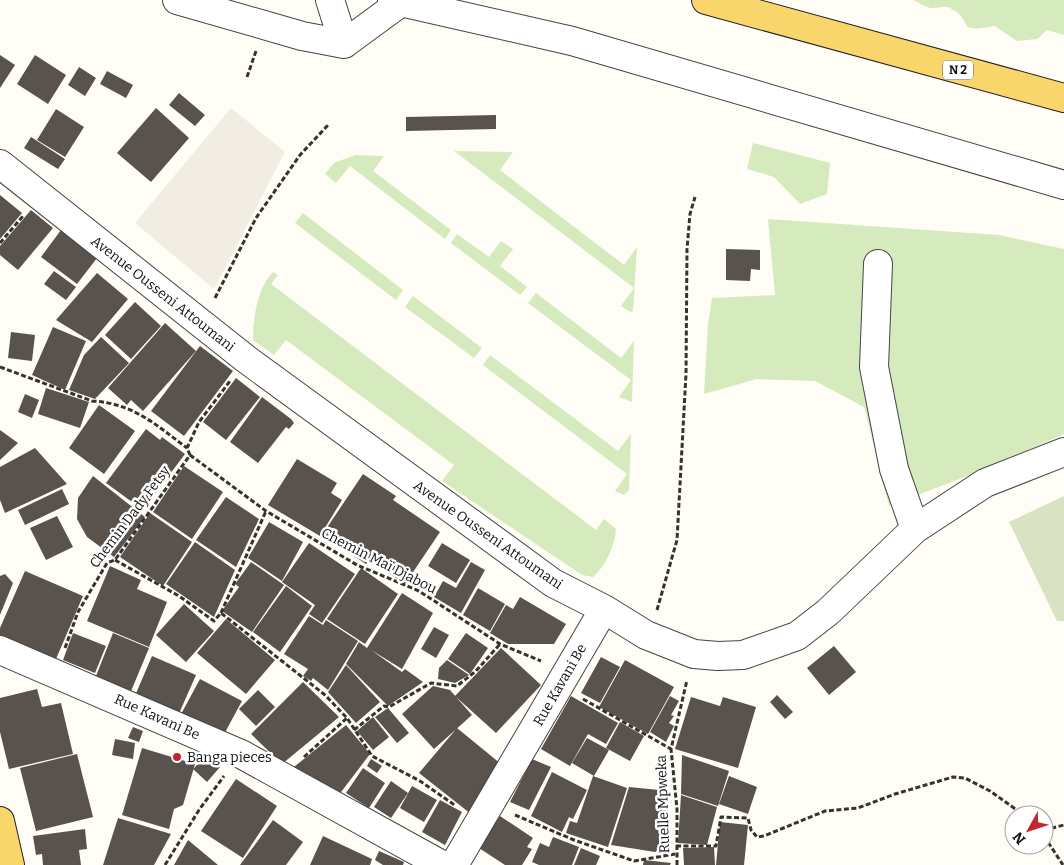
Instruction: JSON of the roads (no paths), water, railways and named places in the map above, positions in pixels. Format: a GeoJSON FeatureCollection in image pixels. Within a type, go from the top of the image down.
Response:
{"type":"FeatureCollection","features":[{"type":"Feature","properties":{"kind":"main road","name":"N 2"},"geometry":{"type":"LineString","coordinates":[[706,0],[1064,98]]}},
{"type":"Feature","properties":{"kind":"main road"},"geometry":{"type":"LineString","coordinates":[[0,821],[10,865]]}},
{"type":"Feature","properties":{"kind":"street"},"geometry":{"type":"LineString","coordinates":[[177,0],[302,36],[344,44]]}},
{"type":"Feature","properties":{"kind":"street"},"geometry":{"type":"LineString","coordinates":[[330,0],[344,44]]}},
{"type":"Feature","properties":{"kind":"street"},"geometry":{"type":"LineString","coordinates":[[344,44],[396,1],[572,42],[1064,185]]}},
{"type":"Feature","properties":{"kind":"street","name":"Avenue Ousseni Attoumani"},"geometry":{"type":"LineString","coordinates":[[0,164],[246,359],[553,583],[604,609],[646,635],[694,654],[718,656],[743,655],[797,636],[828,612],[915,529],[985,482],[1064,452]]}},
{"type":"Feature","properties":{"kind":"street"},"geometry":{"type":"LineString","coordinates":[[878,264],[874,367],[894,469],[915,529]]}},
{"type":"Feature","properties":{"kind":"street","name":"Rue Kavani Be"},"geometry":{"type":"LineString","coordinates":[[454,865],[604,609]]}},
{"type":"Feature","properties":{"kind":"street","name":"Rue Kavani Be"},"geometry":{"type":"LineString","coordinates":[[0,650],[56,672],[241,754],[442,865]]}},
{"type":"Feature","properties":{"kind":"place","name":"Banga pieces"},"geometry":{"type":"Point","coordinates":[177,757]}}]}
